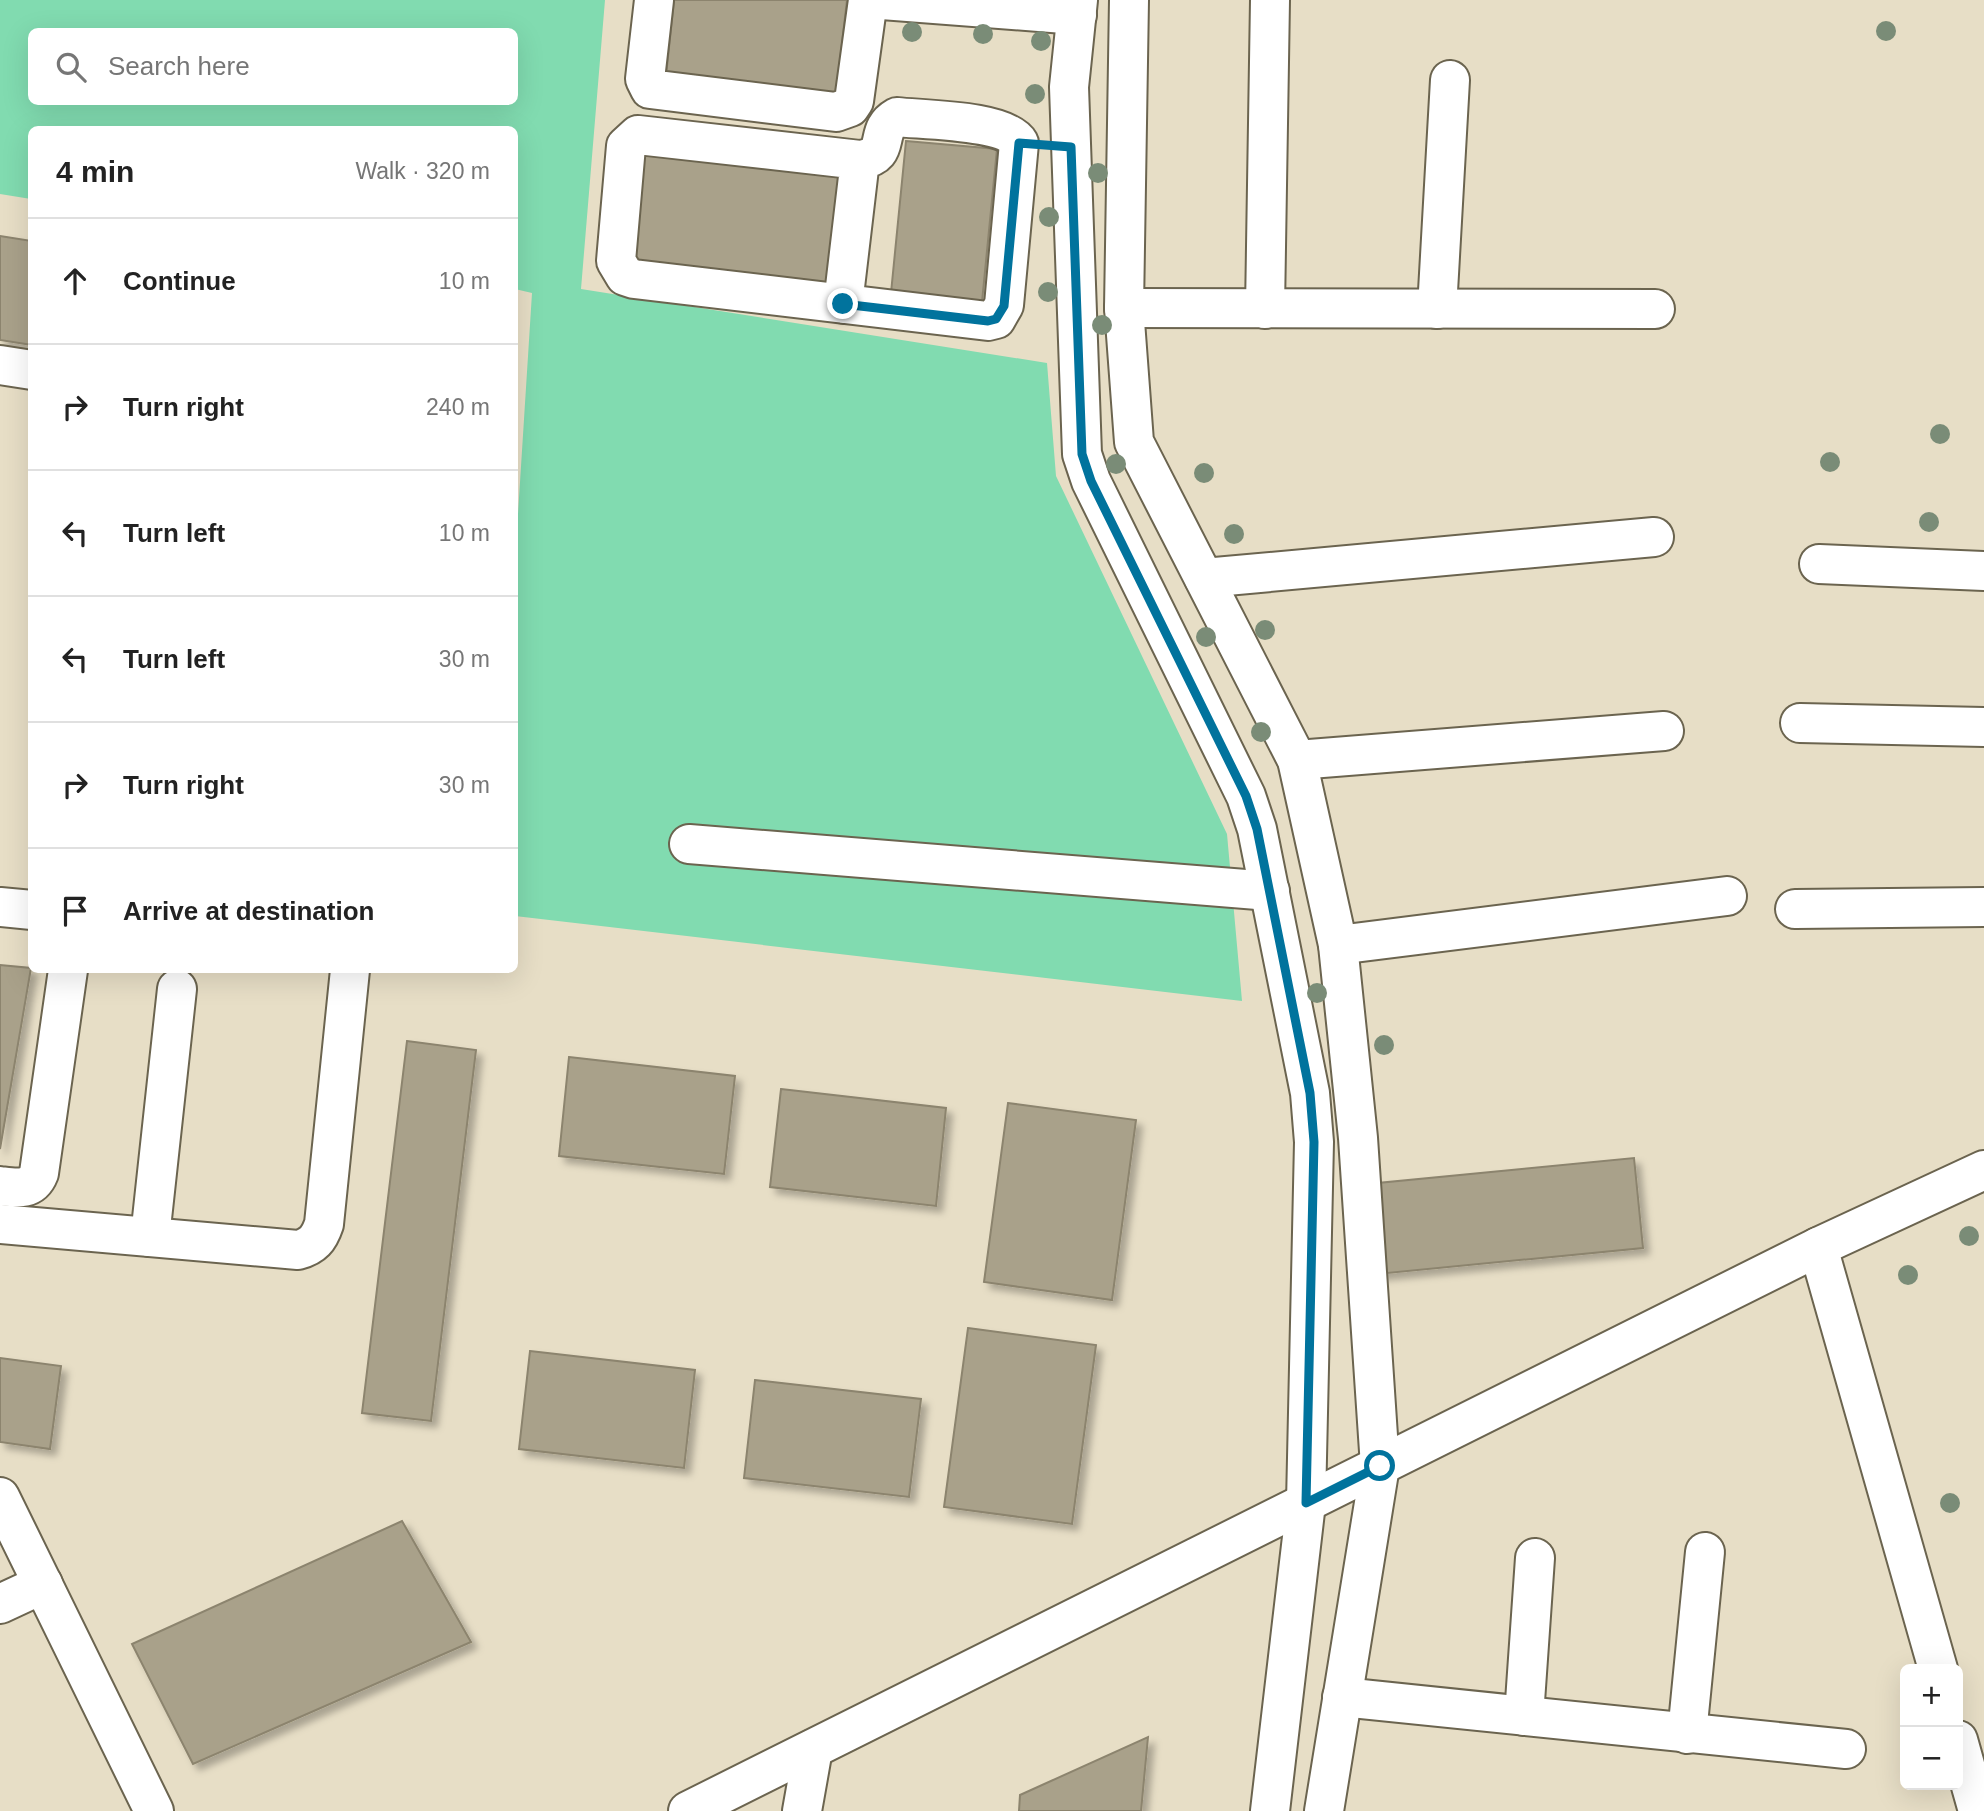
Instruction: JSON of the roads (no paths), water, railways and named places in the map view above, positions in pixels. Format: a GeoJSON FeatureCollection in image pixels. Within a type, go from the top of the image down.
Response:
{"type":"FeatureCollection","features":[{"type":"Feature","properties":{"kind":"street"},"geometry":{"type":"LineString","coordinates":[[654,0],[645,79],[650,89],[836,112],[850,107],[854,101],[868,0]]}},
{"type":"Feature","properties":{"kind":"street"},"geometry":{"type":"LineString","coordinates":[[882,0],[1078,8],[1069,87],[1082,454],[1091,481],[1246,796],[1257,829],[1310,1093],[1314,1142],[1306,1503],[1269,1811]]}},
{"type":"Feature","properties":{"kind":"street"},"geometry":{"type":"LineString","coordinates":[[1129,0],[1124,308],[1134,442],[1297,760],[1338,945],[1358,1138],[1380,1466],[1324,1811]]}},
{"type":"Feature","properties":{"kind":"street"},"geometry":{"type":"LineString","coordinates":[[1265,309],[1270,0]]}},
{"type":"Feature","properties":{"kind":"street"},"geometry":{"type":"LineString","coordinates":[[1437,309],[1450,80]]}},
{"type":"Feature","properties":{"kind":"street"},"geometry":{"type":"LineString","coordinates":[[898,117],[994,127],[1011,132],[1019,143],[1004,306],[996,319],[988,321],[625,276],[615,261],[626,146],[638,135],[860,160],[874,158],[880,151],[884,129],[898,117]]}},
{"type":"Feature","properties":{"kind":"street"},"geometry":{"type":"LineString","coordinates":[[1019,143],[1071,147]]}},
{"type":"Feature","properties":{"kind":"street"},"geometry":{"type":"LineString","coordinates":[[843,304],[860,160]]}},
{"type":"Feature","properties":{"kind":"street"},"geometry":{"type":"LineString","coordinates":[[1124,308],[1654,309]]}},
{"type":"Feature","properties":{"kind":"street"},"geometry":{"type":"LineString","coordinates":[[0,365],[28,369]]}},
{"type":"Feature","properties":{"kind":"street"},"geometry":{"type":"LineString","coordinates":[[1204,578],[1654,537]]}},
{"type":"Feature","properties":{"kind":"street"},"geometry":{"type":"LineString","coordinates":[[1819,564],[1984,570]]}},
{"type":"Feature","properties":{"kind":"street"},"geometry":{"type":"LineString","coordinates":[[1800,723],[1984,727]]}},
{"type":"Feature","properties":{"kind":"street"},"geometry":{"type":"LineString","coordinates":[[1297,760],[1664,731]]}},
{"type":"Feature","properties":{"kind":"street"},"geometry":{"type":"LineString","coordinates":[[690,844],[1270,891]]}},
{"type":"Feature","properties":{"kind":"street"},"geometry":{"type":"LineString","coordinates":[[1338,945],[1727,896]]}},
{"type":"Feature","properties":{"kind":"street"},"geometry":{"type":"LineString","coordinates":[[0,907],[28,910]]}},
{"type":"Feature","properties":{"kind":"street"},"geometry":{"type":"LineString","coordinates":[[1795,909],[1984,907]]}},
{"type":"Feature","properties":{"kind":"street"},"geometry":{"type":"LineString","coordinates":[[0,1186],[28,1187],[35,1183],[39,1173],[68,973]]}},
{"type":"Feature","properties":{"kind":"street"},"geometry":{"type":"LineString","coordinates":[[0,1224],[298,1250],[310,1247],[320,1236],[324,1224],[350,973]]}},
{"type":"Feature","properties":{"kind":"street"},"geometry":{"type":"LineString","coordinates":[[150,1237],[177,989]]}},
{"type":"Feature","properties":{"kind":"street"},"geometry":{"type":"LineString","coordinates":[[688,1811],[1818,1247],[1984,1170]]}},
{"type":"Feature","properties":{"kind":"street"},"geometry":{"type":"LineString","coordinates":[[1818,1247],[1937,1664]]}},
{"type":"Feature","properties":{"kind":"street"},"geometry":{"type":"LineString","coordinates":[[0,1497],[154,1811]]}},
{"type":"Feature","properties":{"kind":"street"},"geometry":{"type":"LineString","coordinates":[[1687,1734],[1705,1552]]}},
{"type":"Feature","properties":{"kind":"street"},"geometry":{"type":"LineString","coordinates":[[1524,1716],[1535,1558]]}},
{"type":"Feature","properties":{"kind":"street"},"geometry":{"type":"LineString","coordinates":[[0,1604],[43,1584]]}},
{"type":"Feature","properties":{"kind":"street"},"geometry":{"type":"LineString","coordinates":[[1342,1697],[1846,1749]]}},
{"type":"Feature","properties":{"kind":"street"},"geometry":{"type":"LineString","coordinates":[[802,1811],[813,1749]]}},
{"type":"Feature","properties":{"kind":"street"},"geometry":{"type":"LineString","coordinates":[[1963,1758],[1978,1811]]}}]}
